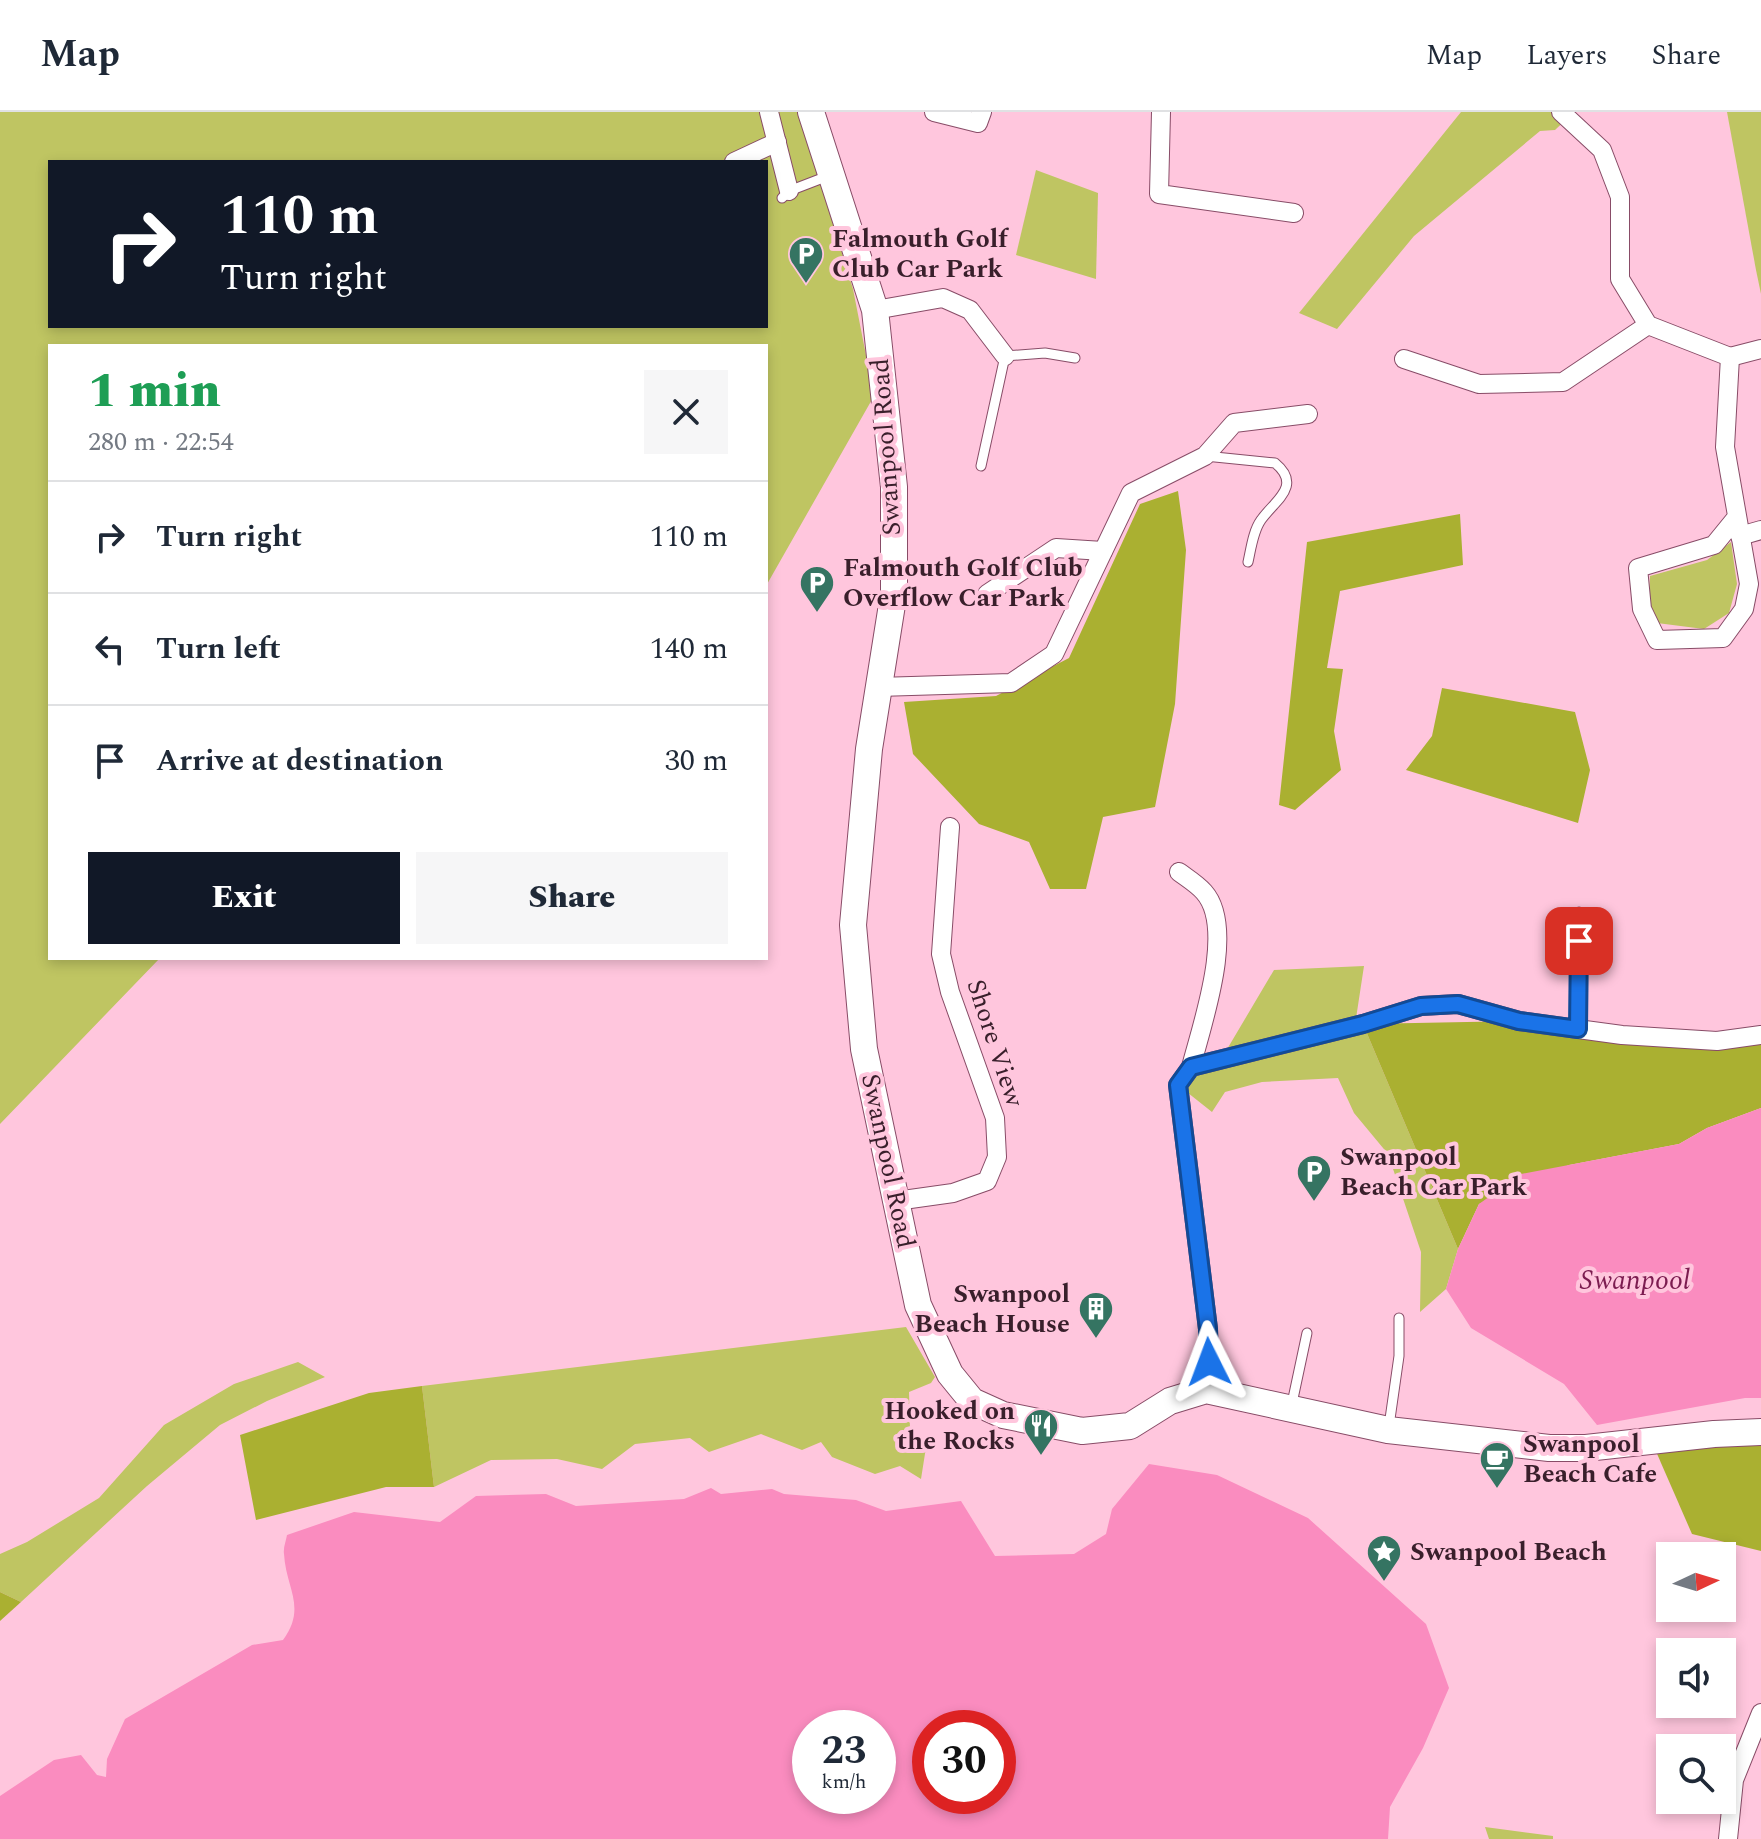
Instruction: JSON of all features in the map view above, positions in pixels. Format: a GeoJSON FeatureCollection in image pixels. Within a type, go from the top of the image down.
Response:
{"type":"FeatureCollection","features":[{"type":"Feature","properties":{"kind":"street"},"geometry":{"type":"LineString","coordinates":[[769,112],[786,195]]}},
{"type":"Feature","properties":{"kind":"street","name":"Swanpool Road"},"geometry":{"type":"LineString","coordinates":[[811,112],[875,310],[894,487],[894,592],[869,749],[853,925],[864,1049],[918,1305],[950,1374],[972,1401],[1003,1415],[1082,1431],[1130,1426],[1170,1401],[1206,1390]]}},
{"type":"Feature","properties":{"kind":"street"},"geometry":{"type":"LineString","coordinates":[[934,112],[978,123],[982,112]]}},
{"type":"Feature","properties":{"kind":"street"},"geometry":{"type":"LineString","coordinates":[[1161,112],[1159,194],[1294,213]]}},
{"type":"Feature","properties":{"kind":"street"},"geometry":{"type":"LineString","coordinates":[[1561,112],[1602,150],[1620,197],[1620,279],[1648,325],[1730,357],[1761,349]]}},
{"type":"Feature","properties":{"kind":"street"},"geometry":{"type":"LineString","coordinates":[[738,160],[777,142]]}},
{"type":"Feature","properties":{"kind":"street"},"geometry":{"type":"LineString","coordinates":[[875,310],[943,298],[970,310],[1005,356]]}},
{"type":"Feature","properties":{"kind":"street"},"geometry":{"type":"LineString","coordinates":[[1404,359],[1479,384],[1563,382],[1648,325]]}},
{"type":"Feature","properties":{"kind":"street"},"geometry":{"type":"LineString","coordinates":[[1730,357],[1725,447],[1738,527],[1749,584],[1744,609],[1723,638],[1657,640],[1642,609],[1638,568],[1714,545],[1738,527],[1761,530]]}},
{"type":"Feature","properties":{"kind":"street"},"geometry":{"type":"LineString","coordinates":[[878,687],[1011,683],[1054,654],[1131,493],[1205,456],[1234,423],[1308,414]]}},
{"type":"Feature","properties":{"kind":"street"},"geometry":{"type":"LineString","coordinates":[[987,594],[1056,548],[1103,551]]}},
{"type":"Feature","properties":{"kind":"street","name":"Shore View"},"geometry":{"type":"LineString","coordinates":[[896,1201],[953,1193],[987,1181],[997,1157],[995,1118],[950,992],[941,954],[950,827]]}},
{"type":"Feature","properties":{"kind":"street"},"geometry":{"type":"LineString","coordinates":[[1179,872],[1205,893],[1216,916],[1218,960],[1191,1067],[1178,1085],[1208,1329],[1206,1390],[1388,1430],[1549,1448],[1586,1448],[1761,1432]]}},
{"type":"Feature","properties":{"kind":"street"},"geometry":{"type":"LineString","coordinates":[[1191,1067],[1363,1024],[1421,1006],[1458,1004],[1519,1021],[1622,1035],[1717,1041],[1761,1035]]}},
{"type":"Feature","properties":{"kind":"street"},"geometry":{"type":"LineString","coordinates":[[1728,1839],[1734,1780],[1761,1713]]}},
{"type":"Feature","properties":{"kind":"lane"},"geometry":{"type":"LineString","coordinates":[[786,195],[817,179],[832,176]]}},
{"type":"Feature","properties":{"kind":"lane"},"geometry":{"type":"LineString","coordinates":[[981,466],[1005,356],[1045,353],[1075,358]]}},
{"type":"Feature","properties":{"kind":"lane"},"geometry":{"type":"LineString","coordinates":[[1205,456],[1275,463],[1286,478],[1281,499],[1260,520],[1248,562]]}},
{"type":"Feature","properties":{"kind":"lane"},"geometry":{"type":"LineString","coordinates":[[1578,1029],[1579,912]]}},
{"type":"Feature","properties":{"kind":"lane"},"geometry":{"type":"LineString","coordinates":[[1388,1430],[1399,1356],[1399,1318]]}},
{"type":"Feature","properties":{"kind":"lane"},"geometry":{"type":"LineString","coordinates":[[1291,1409],[1307,1333]]}},
{"type":"Feature","properties":{"kind":"green space"},"geometry":{"type":"Polygon","coordinates":[[[0,112],[799,112],[853,289],[874,396],[768,582],[768,344],[48,344],[48,960],[158,960],[0,1124],[0,112]]]}},
{"type":"Feature","properties":{"kind":"green space"},"geometry":{"type":"Polygon","coordinates":[[[1461,112],[1572,114],[1555,130],[1540,131],[1414,236],[1337,329],[1299,313],[1461,112]]]}},
{"type":"Feature","properties":{"kind":"green space"},"geometry":{"type":"Polygon","coordinates":[[[1727,112],[1761,112],[1761,294],[1756,270],[1727,112]]]}},
{"type":"Feature","properties":{"kind":"green space"},"geometry":{"type":"Polygon","coordinates":[[[1036,170],[1098,193],[1096,279],[1016,255],[1036,170]]]}},
{"type":"Feature","properties":{"kind":"green space"},"geometry":{"type":"Polygon","coordinates":[[[1731,542],[1737,584],[1729,613],[1704,629],[1657,623],[1649,600],[1650,576],[1707,560],[1731,542]]]}},
{"type":"Feature","properties":{"kind":"green space"},"geometry":{"type":"Polygon","coordinates":[[[1364,966],[1355,1025],[1363,1024],[1458,1249],[1446,1289],[1420,1312],[1421,1252],[1388,1154],[1354,1113],[1338,1078],[1262,1082],[1225,1092],[1212,1112],[1178,1085],[1223,1056],[1274,970],[1364,966]]]}},
{"type":"Feature","properties":{"kind":"green space"},"geometry":{"type":"Polygon","coordinates":[[[906,1327],[935,1377],[931,1383],[909,1392],[910,1430],[898,1438],[910,1445],[927,1441],[921,1479],[900,1466],[875,1474],[832,1457],[821,1442],[802,1450],[761,1434],[709,1452],[690,1438],[635,1444],[602,1469],[557,1459],[491,1460],[434,1487],[422,1386],[906,1327]]]}},
{"type":"Feature","properties":{"kind":"green space"},"geometry":{"type":"Polygon","coordinates":[[[298,1362],[325,1377],[220,1425],[147,1486],[21,1602],[0,1592],[0,1554],[27,1542],[99,1498],[164,1425],[234,1384],[298,1362]]]}},
{"type":"Feature","properties":{"kind":"green space"},"geometry":{"type":"Polygon","coordinates":[[[1485,1827],[1553,1836],[1553,1839],[1489,1839],[1485,1827]]]}},
{"type":"Feature","properties":{"kind":"shaded area"},"geometry":{"type":"Polygon","coordinates":[[[1178,491],[1186,550],[1175,704],[1155,807],[1103,817],[1086,889],[1050,889],[1029,842],[979,824],[913,754],[904,702],[996,696],[1069,658],[1140,504],[1178,491]]]}},
{"type":"Feature","properties":{"kind":"shaded area"},"geometry":{"type":"Polygon","coordinates":[[[1460,514],[1463,565],[1340,591],[1327,668],[1343,669],[1334,731],[1341,770],[1295,810],[1279,805],[1307,542],[1460,514]]]}},
{"type":"Feature","properties":{"kind":"shaded area"},"geometry":{"type":"Polygon","coordinates":[[[1442,688],[1575,712],[1590,770],[1578,823],[1406,770],[1432,736],[1442,688]]]}},
{"type":"Feature","properties":{"kind":"shaded area"},"geometry":{"type":"Polygon","coordinates":[[[1519,1021],[1761,1035],[1761,1108],[1707,1128],[1679,1144],[1569,1165],[1479,1204],[1458,1249],[1363,1024],[1519,1021]]]}},
{"type":"Feature","properties":{"kind":"shaded area"},"geometry":{"type":"Polygon","coordinates":[[[422,1386],[434,1487],[386,1487],[256,1520],[240,1435],[369,1393],[422,1386]]]}},
{"type":"Feature","properties":{"kind":"shaded area"},"geometry":{"type":"Polygon","coordinates":[[[1761,1432],[1761,1551],[1736,1545],[1736,1542],[1692,1534],[1651,1440],[1761,1432]]]}},
{"type":"Feature","properties":{"kind":"shaded area"},"geometry":{"type":"Polygon","coordinates":[[[0,1592],[21,1602],[0,1621],[0,1592]]]}},
{"type":"Feature","properties":{"kind":"water","name":"Swanpool"},"geometry":{"type":"Polygon","coordinates":[[[1761,1108],[1761,1398],[1745,1398],[1597,1425],[1564,1384],[1471,1328],[1446,1289],[1458,1249],[1479,1204],[1521,1174],[1679,1144],[1707,1128],[1761,1108]]]}},
{"type":"Feature","properties":{"kind":"water"},"geometry":{"type":"Polygon","coordinates":[[[1149,1464],[1217,1475],[1308,1518],[1426,1624],[1449,1688],[1423,1748],[1390,1807],[1388,1839],[0,1839],[0,1796],[54,1760],[81,1755],[97,1775],[106,1777],[107,1759],[125,1719],[252,1645],[283,1640],[294,1618],[284,1554],[287,1535],[354,1512],[440,1522],[476,1496],[546,1494],[576,1506],[684,1499],[711,1488],[721,1494],[772,1489],[784,1494],[856,1500],[886,1511],[961,1501],[995,1556],[1074,1554],[1106,1534],[1112,1509],[1149,1464]]]}},
{"type":"Feature","properties":{"kind":"place","name":"Falmouth Golf Club Car Park"},"geometry":{"type":"Point","coordinates":[806,285]}},
{"type":"Feature","properties":{"kind":"place","name":"Falmouth Golf Club Overflow Car Park"},"geometry":{"type":"Point","coordinates":[817,614]}},
{"type":"Feature","properties":{"kind":"place","name":"Swanpool Beach Car Park"},"geometry":{"type":"Point","coordinates":[1314,1203]}},
{"type":"Feature","properties":{"kind":"place","name":"Swanpool Beach House"},"geometry":{"type":"Point","coordinates":[1096,1340]}},
{"type":"Feature","properties":{"kind":"place","name":"Hooked on the Rocks"},"geometry":{"type":"Point","coordinates":[1041,1457]}},
{"type":"Feature","properties":{"kind":"place","name":"Swanpool Beach Cafe"},"geometry":{"type":"Point","coordinates":[1497,1490]}},
{"type":"Feature","properties":{"kind":"place","name":"Swanpool Beach"},"geometry":{"type":"Point","coordinates":[1384,1583]}},
{"type":"Feature","properties":{"kind":"route"},"geometry":{"type":"LineString","coordinates":[[1209,1362],[1208,1329],[1178,1085],[1191,1067],[1363,1024],[1421,1006],[1458,1004],[1519,1021],[1578,1029],[1579,941]]}}]}
